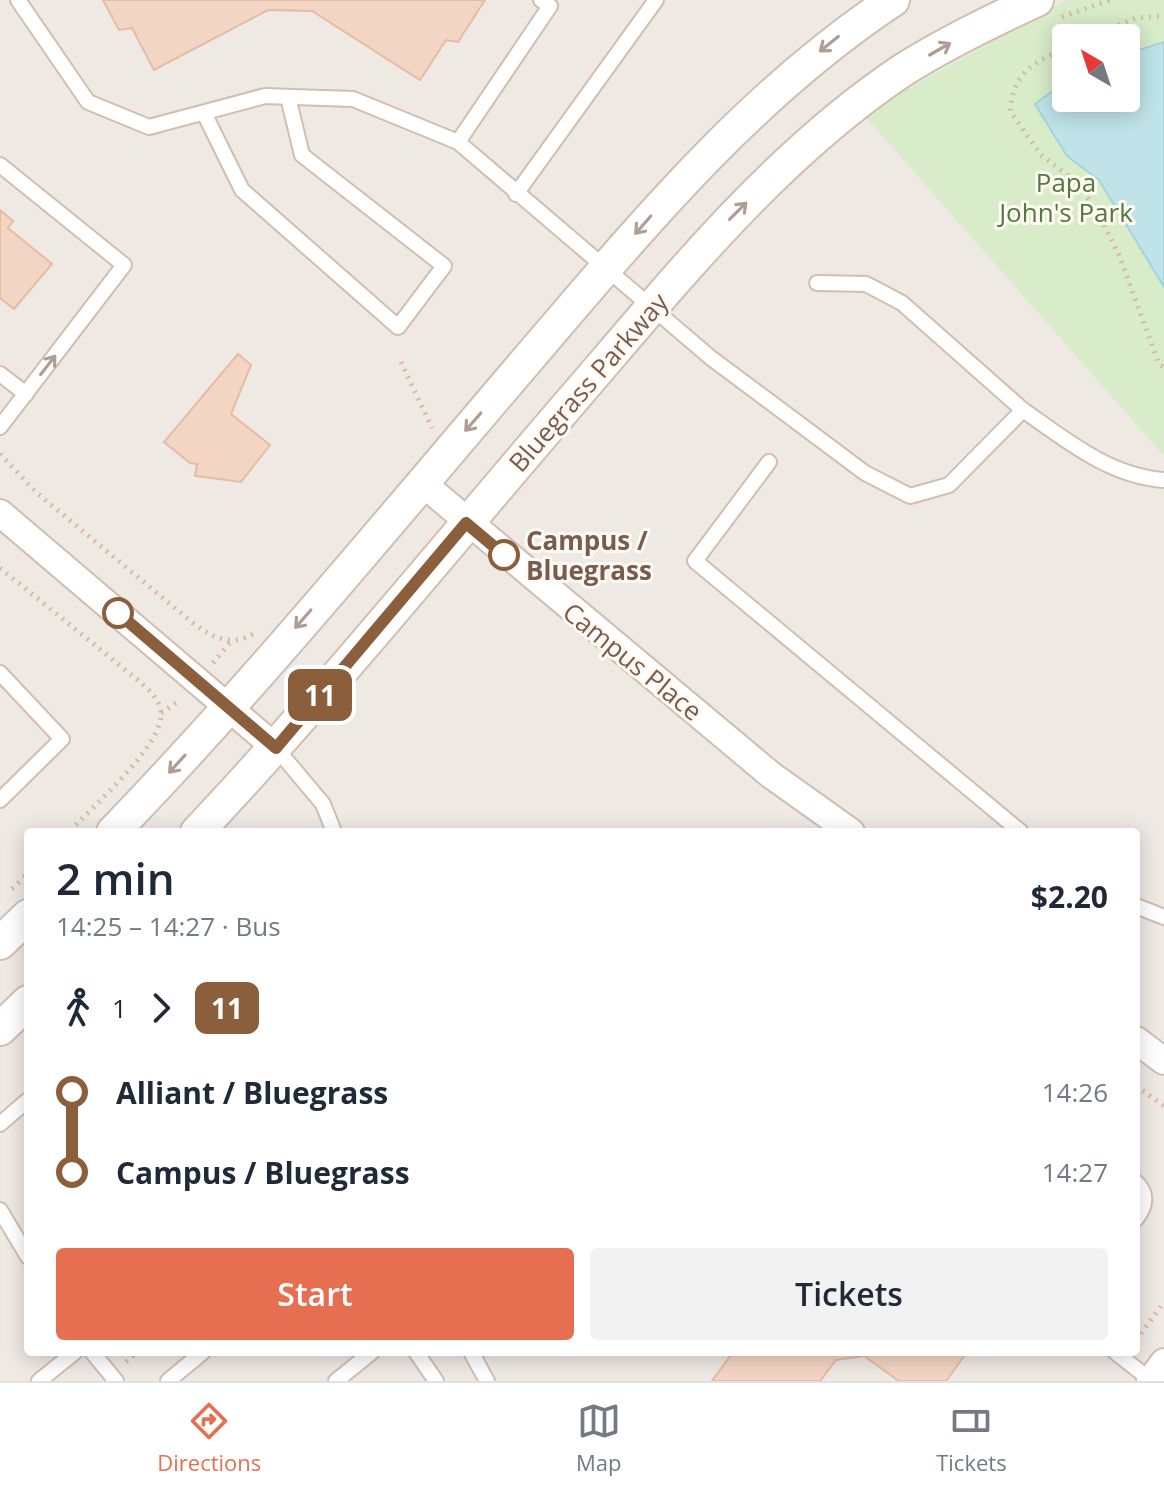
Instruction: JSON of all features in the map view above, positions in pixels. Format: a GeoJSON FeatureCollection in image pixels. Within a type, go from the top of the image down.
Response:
{"type":"FeatureCollection","features":[{"type":"Feature","properties":{"kind":"street"},"geometry":{"type":"LineString","coordinates":[[117,828],[229,706],[700,162],[766,98],[833,40],[893,0]]}},
{"type":"Feature","properties":{"kind":"street","name":"Bluegrass Parkway"},"geometry":{"type":"LineString","coordinates":[[201,828],[276,748],[731,218],[787,163],[904,70],[977,27],[1037,0]]}},
{"type":"Feature","properties":{"kind":"street","name":"Campus Place"},"geometry":{"type":"LineString","coordinates":[[421,482],[466,523],[771,775],[845,828]]}},
{"type":"Feature","properties":{"kind":"street"},"geometry":{"type":"LineString","coordinates":[[4,523],[229,706],[276,748]]}},
{"type":"Feature","properties":{"kind":"street"},"geometry":{"type":"LineString","coordinates":[[0,943],[24,920]]}},
{"type":"Feature","properties":{"kind":"street"},"geometry":{"type":"LineString","coordinates":[[0,1029],[24,1006]]}},
{"type":"Feature","properties":{"kind":"street"},"geometry":{"type":"LineString","coordinates":[[1140,1043],[1164,1061]]}},
{"type":"Feature","properties":{"kind":"street"},"geometry":{"type":"LineString","coordinates":[[1151,1381],[1164,1362]]}},
{"type":"Feature","properties":{"kind":"lane"},"geometry":{"type":"LineString","coordinates":[[18,0],[88,102],[149,127],[265,96],[353,99],[458,142],[711,358],[865,473],[910,496],[949,485],[1023,410]]}},
{"type":"Feature","properties":{"kind":"lane"},"geometry":{"type":"LineString","coordinates":[[458,142],[550,6],[541,0]]}},
{"type":"Feature","properties":{"kind":"lane"},"geometry":{"type":"LineString","coordinates":[[516,194],[656,0]]}},
{"type":"Feature","properties":{"kind":"lane"},"geometry":{"type":"LineString","coordinates":[[204,113],[242,190],[398,327],[444,266],[302,155],[288,97]]}},
{"type":"Feature","properties":{"kind":"lane"},"geometry":{"type":"LineString","coordinates":[[0,165],[124,265],[0,427]]}},
{"type":"Feature","properties":{"kind":"lane"},"geometry":{"type":"LineString","coordinates":[[817,283],[866,284],[902,303],[1023,410],[1093,458],[1140,478],[1164,480]]}},
{"type":"Feature","properties":{"kind":"lane"},"geometry":{"type":"LineString","coordinates":[[0,374],[26,394]]}},
{"type":"Feature","properties":{"kind":"lane"},"geometry":{"type":"LineString","coordinates":[[769,462],[695,561],[1016,828]]}},
{"type":"Feature","properties":{"kind":"lane"},"geometry":{"type":"LineString","coordinates":[[0,673],[62,739],[3,790]]}},
{"type":"Feature","properties":{"kind":"lane"},"geometry":{"type":"LineString","coordinates":[[276,748],[323,804],[332,828]]}},
{"type":"Feature","properties":{"kind":"lane"},"geometry":{"type":"LineString","coordinates":[[1140,908],[1164,917]]}},
{"type":"Feature","properties":{"kind":"lane"},"geometry":{"type":"LineString","coordinates":[[0,1124],[24,1103]]}},
{"type":"Feature","properties":{"kind":"lane"},"geometry":{"type":"LineString","coordinates":[[1140,1188],[1144,1195],[1144,1208],[1140,1214]]}},
{"type":"Feature","properties":{"kind":"lane"},"geometry":{"type":"LineString","coordinates":[[0,1210],[24,1248]]}},
{"type":"Feature","properties":{"kind":"lane"},"geometry":{"type":"LineString","coordinates":[[39,1381],[70,1356]]}},
{"type":"Feature","properties":{"kind":"lane"},"geometry":{"type":"LineString","coordinates":[[95,1356],[116,1381]]}},
{"type":"Feature","properties":{"kind":"lane"},"geometry":{"type":"LineString","coordinates":[[168,1381],[198,1356]]}},
{"type":"Feature","properties":{"kind":"lane"},"geometry":{"type":"LineString","coordinates":[[336,1381],[367,1356]]}},
{"type":"Feature","properties":{"kind":"lane"},"geometry":{"type":"LineString","coordinates":[[419,1356],[436,1381]]}},
{"type":"Feature","properties":{"kind":"lane"},"geometry":{"type":"LineString","coordinates":[[473,1356],[487,1381]]}},
{"type":"Feature","properties":{"kind":"lane"},"geometry":{"type":"LineString","coordinates":[[1120,1356],[1151,1381]]}},
{"type":"Feature","properties":{"kind":"path"},"geometry":{"type":"LineString","coordinates":[[1121,24],[1135,18],[1164,16]]}},
{"type":"Feature","properties":{"kind":"path"},"geometry":{"type":"LineString","coordinates":[[1052,54],[1037,61],[1013,86],[1010,111],[1041,155],[1078,183],[1099,215],[1119,255],[1154,351],[1164,367]]}},
{"type":"Feature","properties":{"kind":"path"},"geometry":{"type":"LineString","coordinates":[[401,362],[432,428],[427,435]]}},
{"type":"Feature","properties":{"kind":"path"},"geometry":{"type":"LineString","coordinates":[[0,454],[37,493],[213,638],[231,641],[257,631]]}},
{"type":"Feature","properties":{"kind":"path"},"geometry":{"type":"LineString","coordinates":[[0,568],[139,681],[154,695],[161,713],[157,731],[143,751],[73,828]]}},
{"type":"Feature","properties":{"kind":"path"},"geometry":{"type":"LineString","coordinates":[[1140,1089],[1164,1106]]}},
{"type":"Feature","properties":{"kind":"path"},"geometry":{"type":"LineString","coordinates":[[1140,1335],[1164,1302]]}},
{"type":"Feature","properties":{"kind":"shaded area"},"geometry":{"type":"Polygon","coordinates":[[[0,0],[1164,0],[1164,1381],[0,1381],[0,0]]]}},
{"type":"Feature","properties":{"kind":"green space","name":"Papa John's Park"},"geometry":{"type":"Polygon","coordinates":[[[1066,0],[1164,0],[1164,456],[863,114],[1066,0]]]}},
{"type":"Feature","properties":{"kind":"water"},"geometry":{"type":"Polygon","coordinates":[[[1164,42],[1164,287],[1099,180],[1067,156],[1035,104],[1052,91],[1052,112],[1140,112],[1140,50],[1164,42]]]}},
{"type":"Feature","properties":{"kind":"building"},"geometry":{"type":"Polygon","coordinates":[[[103,0],[485,0],[458,42],[446,40],[420,80],[312,11],[268,10],[154,70],[132,28],[119,30],[103,0]]]}},
{"type":"Feature","properties":{"kind":"building"},"geometry":{"type":"Polygon","coordinates":[[[0,210],[13,221],[8,228],[52,264],[14,309],[0,298],[0,210]]]}},
{"type":"Feature","properties":{"kind":"building"},"geometry":{"type":"Polygon","coordinates":[[[238,354],[251,365],[231,414],[270,445],[241,482],[195,476],[197,464],[190,463],[164,442],[238,354]]]}},
{"type":"Feature","properties":{"kind":"building"},"geometry":{"type":"Polygon","coordinates":[[[730,1356],[864,1356],[836,1360],[820,1381],[712,1381],[730,1356]]]}},
{"type":"Feature","properties":{"kind":"building"},"geometry":{"type":"Polygon","coordinates":[[[864,1356],[964,1356],[946,1381],[899,1381],[864,1356]]]}},
{"type":"Feature","properties":{"kind":"bus line","name":"11"},"geometry":{"type":"LineString","coordinates":[[118,613],[276,748],[466,523],[504,555]]}},
{"type":"Feature","properties":{"kind":"place","name":"Campus / Bluegrass"},"geometry":{"type":"Point","coordinates":[504,555]}}]}
